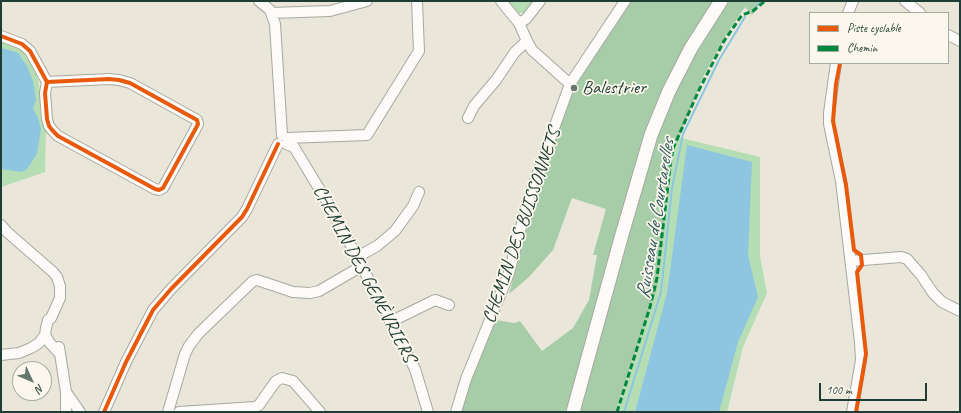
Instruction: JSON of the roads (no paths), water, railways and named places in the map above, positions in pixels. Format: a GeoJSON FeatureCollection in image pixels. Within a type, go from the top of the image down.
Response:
{"type":"FeatureCollection","features":[{"type":"Feature","properties":{"kind":"main road"},"geometry":{"type":"LineString","coordinates":[[573,412],[651,135],[669,91],[691,48],[721,1]]}},
{"type":"Feature","properties":{"kind":"street"},"geometry":{"type":"LineString","coordinates":[[104,412],[126,362],[153,310],[171,289],[242,217],[285,142],[275,24],[271,13],[259,1]]}},
{"type":"Feature","properties":{"kind":"street"},"geometry":{"type":"LineString","coordinates":[[271,13],[330,11],[367,1]]}},
{"type":"Feature","properties":{"kind":"street"},"geometry":{"type":"LineString","coordinates":[[285,142],[302,138],[366,135],[420,51],[417,1]]}},
{"type":"Feature","properties":{"kind":"street"},"geometry":{"type":"LineString","coordinates":[[501,1],[519,23],[532,50],[570,84]]}},
{"type":"Feature","properties":{"kind":"street"},"geometry":{"type":"LineString","coordinates":[[519,23],[526,19],[540,1]]}},
{"type":"Feature","properties":{"kind":"street","name":"CHEMIN DES BUISSONNETS"},"geometry":{"type":"LineString","coordinates":[[456,412],[466,379],[510,273],[528,200],[570,84],[625,1]]}},
{"type":"Feature","properties":{"kind":"street"},"geometry":{"type":"LineString","coordinates":[[848,12],[852,1]]}},
{"type":"Feature","properties":{"kind":"street"},"geometry":{"type":"LineString","coordinates":[[904,1],[919,12]]}},
{"type":"Feature","properties":{"kind":"street"},"geometry":{"type":"LineString","coordinates":[[1,36],[22,44],[30,51],[48,82],[45,93],[47,119],[49,126],[58,136],[155,189],[159,190],[163,188],[196,128],[198,124],[197,120],[130,83],[119,80],[109,79],[48,82]]}},
{"type":"Feature","properties":{"kind":"street"},"geometry":{"type":"LineString","coordinates":[[949,36],[960,41]]}},
{"type":"Feature","properties":{"kind":"street"},"geometry":{"type":"LineString","coordinates":[[468,118],[474,106],[496,80],[515,52],[527,41]]}},
{"type":"Feature","properties":{"kind":"street"},"geometry":{"type":"LineString","coordinates":[[836,64],[829,112],[829,124],[841,181],[861,360],[852,412]]}},
{"type":"Feature","properties":{"kind":"street","name":"CHEMIN DES GENÈVRIERS"},"geometry":{"type":"LineString","coordinates":[[285,142],[329,205],[358,257],[415,369],[428,412]]}},
{"type":"Feature","properties":{"kind":"street"},"geometry":{"type":"LineString","coordinates":[[358,257],[376,246],[395,231],[413,206],[419,192]]}},
{"type":"Feature","properties":{"kind":"street"},"geometry":{"type":"LineString","coordinates":[[1,225],[57,277],[60,286],[60,298],[51,318],[48,320],[46,328],[47,340],[59,353],[66,392],[66,412]]}},
{"type":"Feature","properties":{"kind":"street"},"geometry":{"type":"LineString","coordinates":[[851,262],[901,257],[907,259],[921,275],[933,293],[942,302],[960,311]]}},
{"type":"Feature","properties":{"kind":"street"},"geometry":{"type":"LineString","coordinates":[[168,412],[185,354],[189,346],[198,334],[253,281],[257,280],[293,292],[310,293],[318,291],[362,266]]}},
{"type":"Feature","properties":{"kind":"street"},"geometry":{"type":"LineString","coordinates":[[390,322],[435,300],[450,305]]}},
{"type":"Feature","properties":{"kind":"street"},"geometry":{"type":"LineString","coordinates":[[1,355],[19,352],[47,340]]}},
{"type":"Feature","properties":{"kind":"street"},"geometry":{"type":"LineString","coordinates":[[179,412],[257,410],[276,380],[282,378],[293,381],[320,412]]}},
{"type":"Feature","properties":{"kind":"street"},"geometry":{"type":"LineString","coordinates":[[66,392],[80,412]]}},
{"type":"Feature","properties":{"kind":"water"},"geometry":{"type":"Polygon","coordinates":[[[2,48],[18,53],[27,66],[33,81],[36,100],[33,108],[41,129],[37,154],[27,169],[22,172],[1,169],[2,48]]]}},
{"type":"Feature","properties":{"kind":"water"},"geometry":{"type":"Polygon","coordinates":[[[687,145],[752,162],[748,255],[758,297],[738,342],[719,412],[635,412],[667,293],[687,145]]]}},
{"type":"Feature","properties":{"kind":"waterway","name":"Ruisseau de Courtarelles"},"geometry":{"type":"LineString","coordinates":[[757,6],[761,1]]}},
{"type":"Feature","properties":{"kind":"waterway","name":"Ruisseau de Courtarelles"},"geometry":{"type":"LineString","coordinates":[[624,412],[661,292],[672,188],[683,134],[719,60],[745,17]]}},
{"type":"Feature","properties":{"kind":"place","name":"Balestrier"},"geometry":{"type":"Point","coordinates":[574,88]}}]}
